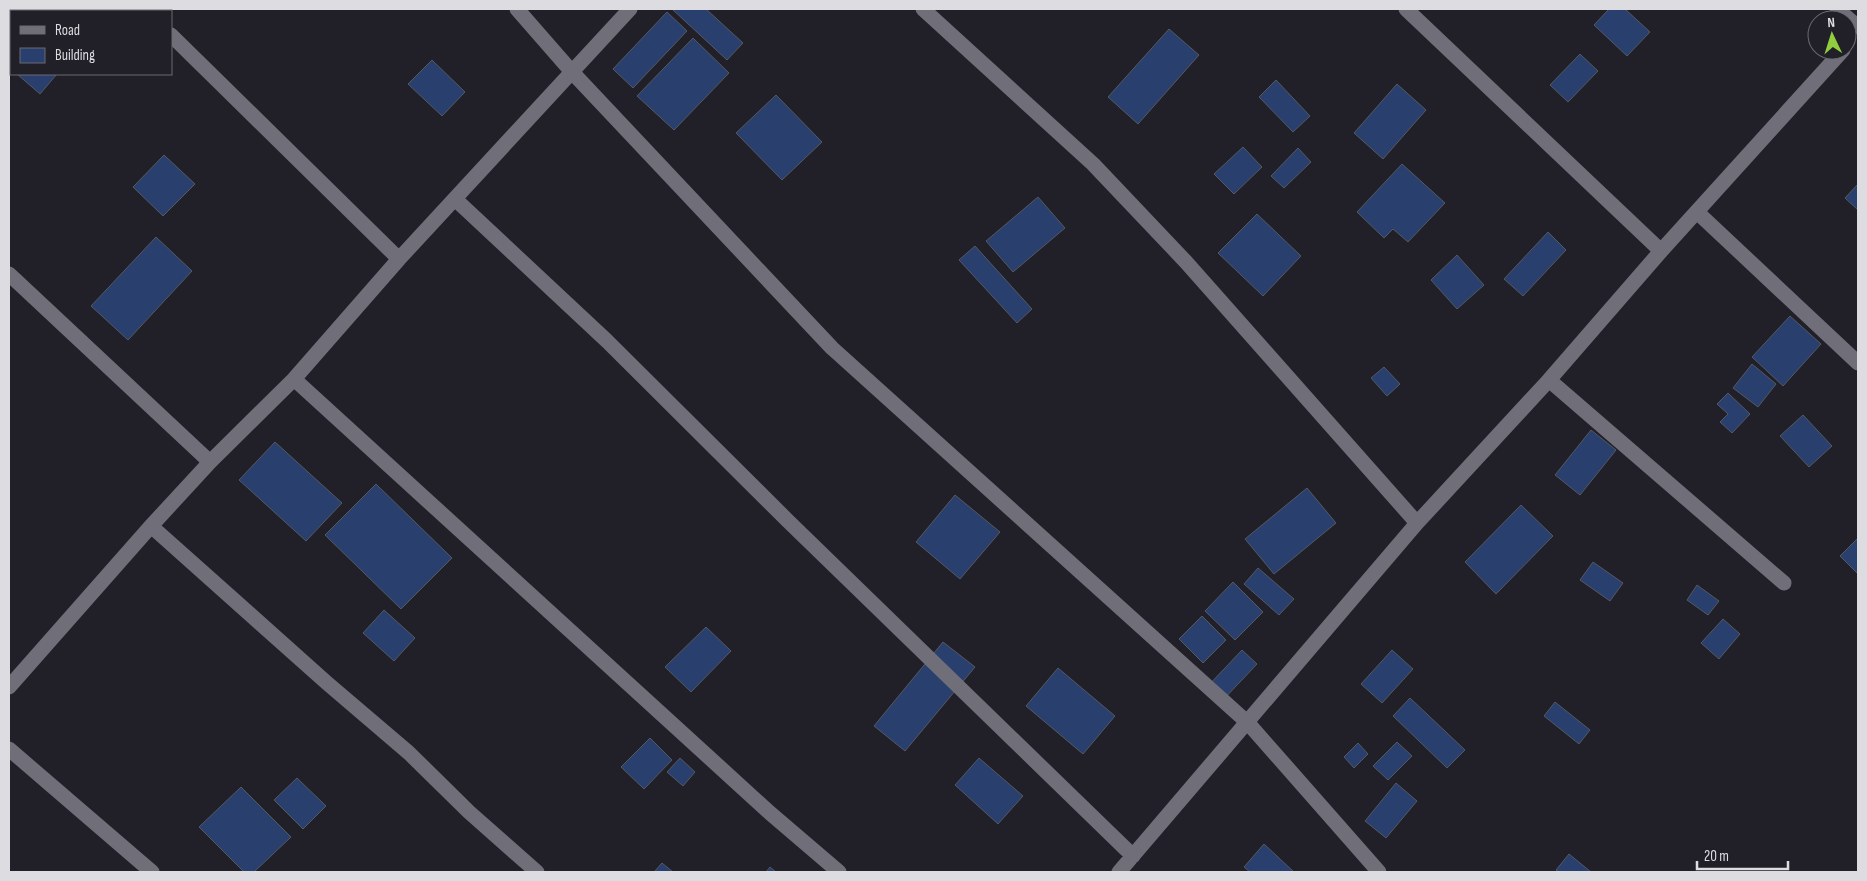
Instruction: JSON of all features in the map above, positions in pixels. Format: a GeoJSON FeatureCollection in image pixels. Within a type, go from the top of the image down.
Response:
{"type":"FeatureCollection","features":[{"type":"Feature","properties":{"kind":"street"},"geometry":{"type":"LineString","coordinates":[[518,9],[572,72],[832,348],[1248,723],[1379,872]]}},
{"type":"Feature","properties":{"kind":"street"},"geometry":{"type":"LineString","coordinates":[[9,687],[151,526],[210,462],[294,379],[399,259],[630,9]]}},
{"type":"Feature","properties":{"kind":"street"},"geometry":{"type":"LineString","coordinates":[[923,9],[1093,164],[1186,262],[1417,523]]}},
{"type":"Feature","properties":{"kind":"street"},"geometry":{"type":"LineString","coordinates":[[1406,9],[1661,251]]}},
{"type":"Feature","properties":{"kind":"street"},"geometry":{"type":"LineString","coordinates":[[1836,9],[1858,27]]}},
{"type":"Feature","properties":{"kind":"street"},"geometry":{"type":"LineString","coordinates":[[172,36],[399,259]]}},
{"type":"Feature","properties":{"kind":"street"},"geometry":{"type":"LineString","coordinates":[[1119,872],[1417,523],[1549,380],[1661,251],[1834,60]]}},
{"type":"Feature","properties":{"kind":"street"},"geometry":{"type":"LineString","coordinates":[[455,199],[607,341],[788,522],[1133,856]]}},
{"type":"Feature","properties":{"kind":"street"},"geometry":{"type":"LineString","coordinates":[[1697,212],[1858,363]]}},
{"type":"Feature","properties":{"kind":"street"},"geometry":{"type":"LineString","coordinates":[[9,274],[210,462]]}},
{"type":"Feature","properties":{"kind":"street"},"geometry":{"type":"LineString","coordinates":[[294,379],[770,813],[839,872]]}},
{"type":"Feature","properties":{"kind":"street"},"geometry":{"type":"LineString","coordinates":[[1549,380],[1784,583]]}},
{"type":"Feature","properties":{"kind":"street"},"geometry":{"type":"LineString","coordinates":[[151,526],[327,683],[409,753],[469,812],[537,872]]}},
{"type":"Feature","properties":{"kind":"street"},"geometry":{"type":"LineString","coordinates":[[9,750],[152,872]]}},
{"type":"Feature","properties":{"kind":"building"},"geometry":{"type":"Polygon","coordinates":[[[9,9],[37,9],[38,10],[10,10],[9,67],[9,9]]]}},
{"type":"Feature","properties":{"kind":"building"},"geometry":{"type":"Polygon","coordinates":[[[672,9],[706,9],[743,43],[727,60],[672,9]]]}},
{"type":"Feature","properties":{"kind":"building"},"geometry":{"type":"Polygon","coordinates":[[[1609,9],[1625,9],[1650,32],[1627,56],[1594,25],[1609,9]]]}},
{"type":"Feature","properties":{"kind":"building"},"geometry":{"type":"Polygon","coordinates":[[[667,12],[687,31],[633,88],[613,69],[667,12]]]}},
{"type":"Feature","properties":{"kind":"building"},"geometry":{"type":"Polygon","coordinates":[[[1169,29],[1199,55],[1138,124],[1108,97],[1169,29]]]}},
{"type":"Feature","properties":{"kind":"building"},"geometry":{"type":"Polygon","coordinates":[[[693,38],[729,73],[674,130],[637,96],[693,38]]]}},
{"type":"Feature","properties":{"kind":"building"},"geometry":{"type":"Polygon","coordinates":[[[1580,54],[1598,71],[1568,102],[1550,85],[1580,54]]]}},
{"type":"Feature","properties":{"kind":"building"},"geometry":{"type":"Polygon","coordinates":[[[432,60],[465,92],[442,116],[408,84],[432,60]]]}},
{"type":"Feature","properties":{"kind":"building"},"geometry":{"type":"Polygon","coordinates":[[[18,75],[56,75],[40,94],[18,75]]]}},
{"type":"Feature","properties":{"kind":"building"},"geometry":{"type":"Polygon","coordinates":[[[1276,80],[1310,116],[1293,132],[1259,97],[1276,80]]]}},
{"type":"Feature","properties":{"kind":"building"},"geometry":{"type":"Polygon","coordinates":[[[1397,84],[1426,110],[1383,159],[1354,133],[1397,84]]]}},
{"type":"Feature","properties":{"kind":"building"},"geometry":{"type":"Polygon","coordinates":[[[776,95],[822,142],[782,180],[736,133],[776,95]]]}},
{"type":"Feature","properties":{"kind":"building"},"geometry":{"type":"Polygon","coordinates":[[[1243,147],[1262,167],[1234,194],[1214,174],[1243,147]]]}},
{"type":"Feature","properties":{"kind":"building"},"geometry":{"type":"Polygon","coordinates":[[[1298,148],[1311,162],[1284,188],[1271,176],[1298,148]]]}},
{"type":"Feature","properties":{"kind":"building"},"geometry":{"type":"Polygon","coordinates":[[[164,155],[195,184],[163,216],[133,187],[164,155]]]}},
{"type":"Feature","properties":{"kind":"building"},"geometry":{"type":"Polygon","coordinates":[[[1402,164],[1445,203],[1408,242],[1393,229],[1384,238],[1357,212],[1402,164]]]}},
{"type":"Feature","properties":{"kind":"building"},"geometry":{"type":"Polygon","coordinates":[[[1858,184],[1858,210],[1845,198],[1858,184]]]}},
{"type":"Feature","properties":{"kind":"building"},"geometry":{"type":"Polygon","coordinates":[[[1038,197],[1065,228],[1013,272],[986,241],[1038,197]]]}},
{"type":"Feature","properties":{"kind":"building"},"geometry":{"type":"Polygon","coordinates":[[[1257,214],[1301,256],[1263,296],[1218,253],[1257,214]]]}},
{"type":"Feature","properties":{"kind":"building"},"geometry":{"type":"Polygon","coordinates":[[[1548,232],[1566,250],[1523,296],[1504,279],[1548,232]]]}},
{"type":"Feature","properties":{"kind":"building"},"geometry":{"type":"Polygon","coordinates":[[[156,237],[192,271],[128,340],[91,306],[156,237]]]}},
{"type":"Feature","properties":{"kind":"building"},"geometry":{"type":"Polygon","coordinates":[[[975,246],[1032,309],[1017,323],[959,260],[975,246]]]}},
{"type":"Feature","properties":{"kind":"building"},"geometry":{"type":"Polygon","coordinates":[[[1457,255],[1484,285],[1457,309],[1431,280],[1457,255]]]}},
{"type":"Feature","properties":{"kind":"building"},"geometry":{"type":"Polygon","coordinates":[[[1790,316],[1821,344],[1783,386],[1752,357],[1790,316]]]}},
{"type":"Feature","properties":{"kind":"building"},"geometry":{"type":"Polygon","coordinates":[[[1752,364],[1776,384],[1758,407],[1733,388],[1752,364]]]}},
{"type":"Feature","properties":{"kind":"building"},"geometry":{"type":"Polygon","coordinates":[[[1384,367],[1400,384],[1387,396],[1371,378],[1384,367]]]}},
{"type":"Feature","properties":{"kind":"building"},"geometry":{"type":"Polygon","coordinates":[[[1728,393],[1750,414],[1732,433],[1720,422],[1728,414],[1717,404],[1728,393]]]}},
{"type":"Feature","properties":{"kind":"building"},"geometry":{"type":"Polygon","coordinates":[[[1803,415],[1832,446],[1809,467],[1780,436],[1803,415]]]}},
{"type":"Feature","properties":{"kind":"building"},"geometry":{"type":"Polygon","coordinates":[[[1591,430],[1616,450],[1580,495],[1555,475],[1591,430]]]}},
{"type":"Feature","properties":{"kind":"building"},"geometry":{"type":"Polygon","coordinates":[[[275,442],[342,503],[306,541],[239,480],[275,442]]]}},
{"type":"Feature","properties":{"kind":"building"},"geometry":{"type":"Polygon","coordinates":[[[376,484],[452,558],[401,609],[325,535],[376,484]]]}},
{"type":"Feature","properties":{"kind":"building"},"geometry":{"type":"Polygon","coordinates":[[[1307,488],[1336,523],[1274,574],[1245,539],[1307,488]]]}},
{"type":"Feature","properties":{"kind":"building"},"geometry":{"type":"Polygon","coordinates":[[[955,495],[1000,532],[960,579],[916,542],[955,495]]]}},
{"type":"Feature","properties":{"kind":"building"},"geometry":{"type":"Polygon","coordinates":[[[1521,505],[1553,536],[1496,594],[1465,562],[1521,505]]]}},
{"type":"Feature","properties":{"kind":"building"},"geometry":{"type":"Polygon","coordinates":[[[1858,538],[1858,574],[1840,556],[1858,538]]]}},
{"type":"Feature","properties":{"kind":"building"},"geometry":{"type":"Polygon","coordinates":[[[1593,562],[1623,583],[1610,601],[1580,580],[1593,562]]]}},
{"type":"Feature","properties":{"kind":"building"},"geometry":{"type":"Polygon","coordinates":[[[1258,568],[1294,599],[1279,615],[1244,584],[1258,568]]]}},
{"type":"Feature","properties":{"kind":"building"},"geometry":{"type":"Polygon","coordinates":[[[1233,582],[1263,612],[1235,640],[1205,611],[1233,582]]]}},
{"type":"Feature","properties":{"kind":"building"},"geometry":{"type":"Polygon","coordinates":[[[1697,585],[1719,601],[1708,615],[1687,600],[1697,585]]]}},
{"type":"Feature","properties":{"kind":"building"},"geometry":{"type":"Polygon","coordinates":[[[384,610],[415,638],[394,661],[363,633],[384,610]]]}},
{"type":"Feature","properties":{"kind":"building"},"geometry":{"type":"Polygon","coordinates":[[[1202,616],[1226,640],[1203,663],[1179,639],[1202,616]]]}},
{"type":"Feature","properties":{"kind":"building"},"geometry":{"type":"Polygon","coordinates":[[[1723,619],[1740,634],[1719,659],[1701,643],[1723,619]]]}},
{"type":"Feature","properties":{"kind":"building"},"geometry":{"type":"Polygon","coordinates":[[[706,627],[731,651],[691,692],[665,667],[706,627]]]}},
{"type":"Feature","properties":{"kind":"building"},"geometry":{"type":"Polygon","coordinates":[[[943,642],[975,667],[905,751],[874,726],[943,642]]]}},
{"type":"Feature","properties":{"kind":"building"},"geometry":{"type":"Polygon","coordinates":[[[1242,650],[1257,664],[1222,701],[1207,687],[1242,650]]]}},
{"type":"Feature","properties":{"kind":"building"},"geometry":{"type":"Polygon","coordinates":[[[1392,650],[1413,669],[1382,703],[1361,684],[1392,650]]]}},
{"type":"Feature","properties":{"kind":"building"},"geometry":{"type":"Polygon","coordinates":[[[1058,668],[1115,716],[1083,754],[1026,706],[1058,668]]]}},
{"type":"Feature","properties":{"kind":"building"},"geometry":{"type":"Polygon","coordinates":[[[1410,698],[1465,750],[1447,768],[1393,716],[1410,698]]]}},
{"type":"Feature","properties":{"kind":"building"},"geometry":{"type":"Polygon","coordinates":[[[1555,702],[1590,730],[1579,744],[1544,716],[1555,702]]]}},
{"type":"Feature","properties":{"kind":"building"},"geometry":{"type":"Polygon","coordinates":[[[650,738],[672,760],[644,789],[621,767],[650,738]]]}},
{"type":"Feature","properties":{"kind":"building"},"geometry":{"type":"Polygon","coordinates":[[[1397,742],[1412,756],[1388,780],[1373,766],[1397,742]]]}},
{"type":"Feature","properties":{"kind":"building"},"geometry":{"type":"Polygon","coordinates":[[[1358,743],[1368,754],[1354,768],[1344,757],[1358,743]]]}},
{"type":"Feature","properties":{"kind":"building"},"geometry":{"type":"Polygon","coordinates":[[[680,758],[695,772],[683,786],[667,772],[680,758]]]}},
{"type":"Feature","properties":{"kind":"building"},"geometry":{"type":"Polygon","coordinates":[[[979,758],[1023,796],[998,824],[955,785],[979,758]]]}},
{"type":"Feature","properties":{"kind":"building"},"geometry":{"type":"Polygon","coordinates":[[[297,778],[326,806],[303,829],[274,800],[297,778]]]}},
{"type":"Feature","properties":{"kind":"building"},"geometry":{"type":"Polygon","coordinates":[[[1396,783],[1417,801],[1386,838],[1365,821],[1396,783]]]}},
{"type":"Feature","properties":{"kind":"building"},"geometry":{"type":"Polygon","coordinates":[[[241,787],[291,837],[254,872],[244,872],[199,827],[241,787]]]}},
{"type":"Feature","properties":{"kind":"building"},"geometry":{"type":"Polygon","coordinates":[[[1264,844],[1294,872],[1250,872],[1244,867],[1264,844]]]}},
{"type":"Feature","properties":{"kind":"building"},"geometry":{"type":"Polygon","coordinates":[[[1569,854],[1591,872],[1559,872],[1556,870],[1569,854]]]}},
{"type":"Feature","properties":{"kind":"building"},"geometry":{"type":"Polygon","coordinates":[[[662,863],[673,872],[654,872],[662,863]]]}},
{"type":"Feature","properties":{"kind":"building"},"geometry":{"type":"Polygon","coordinates":[[[770,867],[776,872],[766,872],[770,867]]]}}]}
